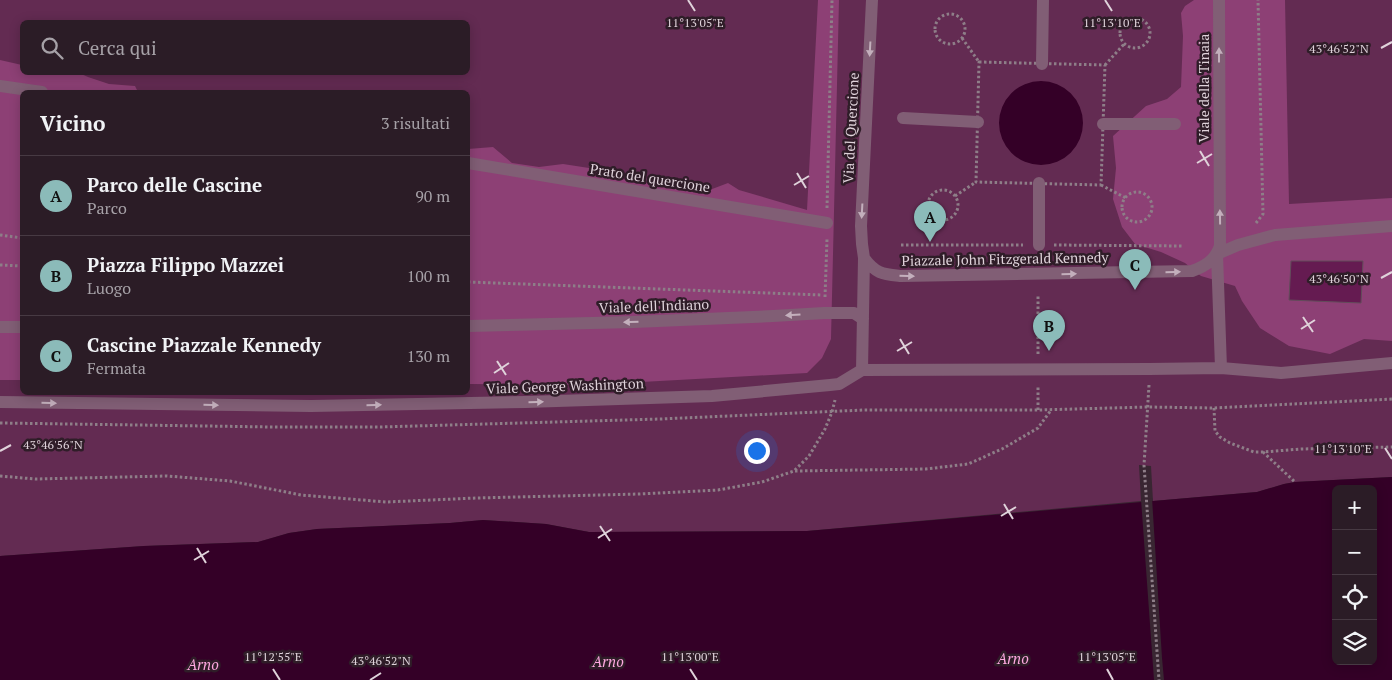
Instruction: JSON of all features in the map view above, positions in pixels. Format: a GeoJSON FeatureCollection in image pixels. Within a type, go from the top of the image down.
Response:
{"type":"FeatureCollection","features":[{"type":"Feature","properties":{"kind":"street","name":"Via del Quercione"},"geometry":{"type":"LineString","coordinates":[[862,370],[864,258],[861,226],[872,0]]}},
{"type":"Feature","properties":{"kind":"street"},"geometry":{"type":"LineString","coordinates":[[1042,64],[1043,0]]}},
{"type":"Feature","properties":{"kind":"street","name":"Viale della Tinaia"},"geometry":{"type":"LineString","coordinates":[[1214,258],[1220,246],[1220,0]]}},
{"type":"Feature","properties":{"kind":"street"},"geometry":{"type":"LineString","coordinates":[[0,86],[28,90]]}},
{"type":"Feature","properties":{"kind":"street"},"geometry":{"type":"LineString","coordinates":[[903,118],[978,122]]}},
{"type":"Feature","properties":{"kind":"street"},"geometry":{"type":"LineString","coordinates":[[1103,124],[1176,124]]}},
{"type":"Feature","properties":{"kind":"street","name":"Prato del quercione"},"geometry":{"type":"LineString","coordinates":[[470,163],[827,223]]}},
{"type":"Feature","properties":{"kind":"street","name":"Piazzale John Fitzgerald Kennedy"},"geometry":{"type":"LineString","coordinates":[[1039,183],[1039,245]]}},
{"type":"Feature","properties":{"kind":"street","name":"Piazzale John Fitzgerald Kennedy"},"geometry":{"type":"LineString","coordinates":[[864,258],[877,272],[901,276],[1192,271],[1202,268],[1214,258],[1238,245],[1275,235],[1392,226]]}},
{"type":"Feature","properties":{"kind":"street"},"geometry":{"type":"LineString","coordinates":[[1214,258],[1221,368]]}},
{"type":"Feature","properties":{"kind":"street","name":"Viale dell'Indiano"},"geometry":{"type":"LineString","coordinates":[[470,326],[634,322],[842,313],[854,313],[863,319]]}},
{"type":"Feature","properties":{"kind":"street"},"geometry":{"type":"LineString","coordinates":[[0,327],[20,327]]}},
{"type":"Feature","properties":{"kind":"street"},"geometry":{"type":"LineString","coordinates":[[834,384],[862,370],[1221,368],[1281,373],[1392,364]]}},
{"type":"Feature","properties":{"kind":"street","name":"Viale George Washington"},"geometry":{"type":"LineString","coordinates":[[0,402],[310,406],[526,402],[712,396],[834,384]]}},
{"type":"Feature","properties":{"kind":"path"},"geometry":{"type":"LineString","coordinates":[[470,282],[825,295],[832,0]]}},
{"type":"Feature","properties":{"kind":"path"},"geometry":{"type":"LineString","coordinates":[[1238,245],[1263,214],[1258,0]]}},
{"type":"Feature","properties":{"kind":"path"},"geometry":{"type":"LineString","coordinates":[[948,15],[956,16],[962,20],[965,27],[964,35],[961,38],[952,44],[944,43],[938,38],[935,31],[936,24],[941,18],[948,15]]}},
{"type":"Feature","properties":{"kind":"path"},"geometry":{"type":"LineString","coordinates":[[1133,18],[1140,19],[1146,23],[1149,29],[1149,36],[1146,42],[1140,47],[1133,48],[1125,43],[1120,33],[1126,21],[1133,18]]}},
{"type":"Feature","properties":{"kind":"path"},"geometry":{"type":"LineString","coordinates":[[961,38],[979,62],[976,182]]}},
{"type":"Feature","properties":{"kind":"path"},"geometry":{"type":"LineString","coordinates":[[1102,185],[1105,65],[1125,43]]}},
{"type":"Feature","properties":{"kind":"path"},"geometry":{"type":"LineString","coordinates":[[979,62],[1105,65]]}},
{"type":"Feature","properties":{"kind":"path"},"geometry":{"type":"LineString","coordinates":[[955,196],[976,182],[1102,185],[1126,198]]}},
{"type":"Feature","properties":{"kind":"path"},"geometry":{"type":"LineString","coordinates":[[941,190],[949,191],[955,196],[958,203],[957,211],[952,217],[945,220],[938,219],[932,214],[929,200],[934,193],[941,190]]}},
{"type":"Feature","properties":{"kind":"path"},"geometry":{"type":"LineString","coordinates":[[1136,192],[1149,198],[1152,205],[1151,213],[1147,219],[1140,222],[1132,221],[1126,217],[1123,210],[1126,198],[1136,192]]}},
{"type":"Feature","properties":{"kind":"path"},"geometry":{"type":"LineString","coordinates":[[0,235],[20,238]]}},
{"type":"Feature","properties":{"kind":"path"},"geometry":{"type":"LineString","coordinates":[[0,265],[20,266]]}},
{"type":"Feature","properties":{"kind":"path"},"geometry":{"type":"LineString","coordinates":[[1149,369],[1144,465],[1159,680]]}},
{"type":"Feature","properties":{"kind":"path"},"geometry":{"type":"LineString","coordinates":[[794,471],[809,456],[825,430],[832,412],[834,384]]}},
{"type":"Feature","properties":{"kind":"path"},"geometry":{"type":"LineString","coordinates":[[832,412],[1148,407],[1214,408],[1392,398]]}},
{"type":"Feature","properties":{"kind":"path"},"geometry":{"type":"LineString","coordinates":[[1214,408],[1215,431],[1220,437],[1226,442],[1254,452],[1392,447]]}},
{"type":"Feature","properties":{"kind":"path"},"geometry":{"type":"LineString","coordinates":[[0,476],[35,478],[166,476],[230,481],[301,495],[386,502],[718,490],[762,482],[794,471],[926,469],[968,464],[1002,449],[1038,428],[1051,410]]}},
{"type":"Feature","properties":{"kind":"path"},"geometry":{"type":"LineString","coordinates":[[1263,452],[1295,482]]}},
{"type":"Feature","properties":{"kind":"shaded area"},"geometry":{"type":"Polygon","coordinates":[[[0,0],[1392,0],[1392,477],[1295,482],[1257,492],[1153,501],[1151,466],[1139,465],[1141,501],[807,531],[589,532],[546,524],[483,520],[317,529],[289,533],[258,542],[144,546],[0,556],[0,0]]]}},
{"type":"Feature","properties":{"kind":"shaded area"},"geometry":{"type":"Polygon","coordinates":[[[818,0],[839,0],[831,339],[822,358],[807,373],[587,385],[470,384],[470,149],[493,147],[512,163],[539,167],[563,164],[589,168],[621,180],[638,177],[676,183],[699,194],[728,183],[739,190],[807,210],[818,0]]]}},
{"type":"Feature","properties":{"kind":"shaded area"},"geometry":{"type":"Polygon","coordinates":[[[1194,0],[1285,0],[1289,204],[1392,198],[1392,341],[1364,339],[1330,354],[1289,346],[1260,328],[1242,301],[1235,286],[1201,276],[1185,263],[1161,252],[1135,244],[1122,227],[1113,199],[1116,168],[1113,136],[1146,106],[1167,99],[1181,87],[1183,36],[1181,13],[1185,6],[1194,0]]]}},
{"type":"Feature","properties":{"kind":"shaded area"},"geometry":{"type":"Polygon","coordinates":[[[0,60],[20,65],[20,75],[84,75],[109,84],[135,86],[137,90],[20,90],[20,380],[0,380],[0,60]]]}},
{"type":"Feature","properties":{"kind":"water"},"geometry":{"type":"Polygon","coordinates":[[[1041,81],[1064,88],[1076,100],[1083,123],[1076,146],[1064,158],[1041,165],[1018,158],[1006,146],[999,123],[1006,100],[1018,88],[1041,81]]]}},
{"type":"Feature","properties":{"kind":"water","name":"Arno"},"geometry":{"type":"Polygon","coordinates":[[[1392,477],[1392,680],[0,680],[0,556],[144,546],[258,542],[289,533],[317,529],[483,520],[546,524],[589,532],[807,531],[1257,492],[1284,484],[1392,477]]]}},
{"type":"Feature","properties":{"kind":"pier"},"geometry":{"type":"Polygon","coordinates":[[[1152,498],[1164,680],[1154,680],[1141,499],[1152,498]]]}},
{"type":"Feature","properties":{"kind":"building"},"geometry":{"type":"Polygon","coordinates":[[[1291,261],[1363,261],[1361,303],[1289,300],[1291,261]]]}},
{"type":"Feature","properties":{"kind":"place","name":"Parco delle Cascine"},"geometry":{"type":"Point","coordinates":[930,242]}},
{"type":"Feature","properties":{"kind":"place","name":"Cascine Piazzale Kennedy"},"geometry":{"type":"Point","coordinates":[1135,290]}},
{"type":"Feature","properties":{"kind":"place","name":"Piazza Filippo Mazzei"},"geometry":{"type":"Point","coordinates":[1049,351]}}]}
